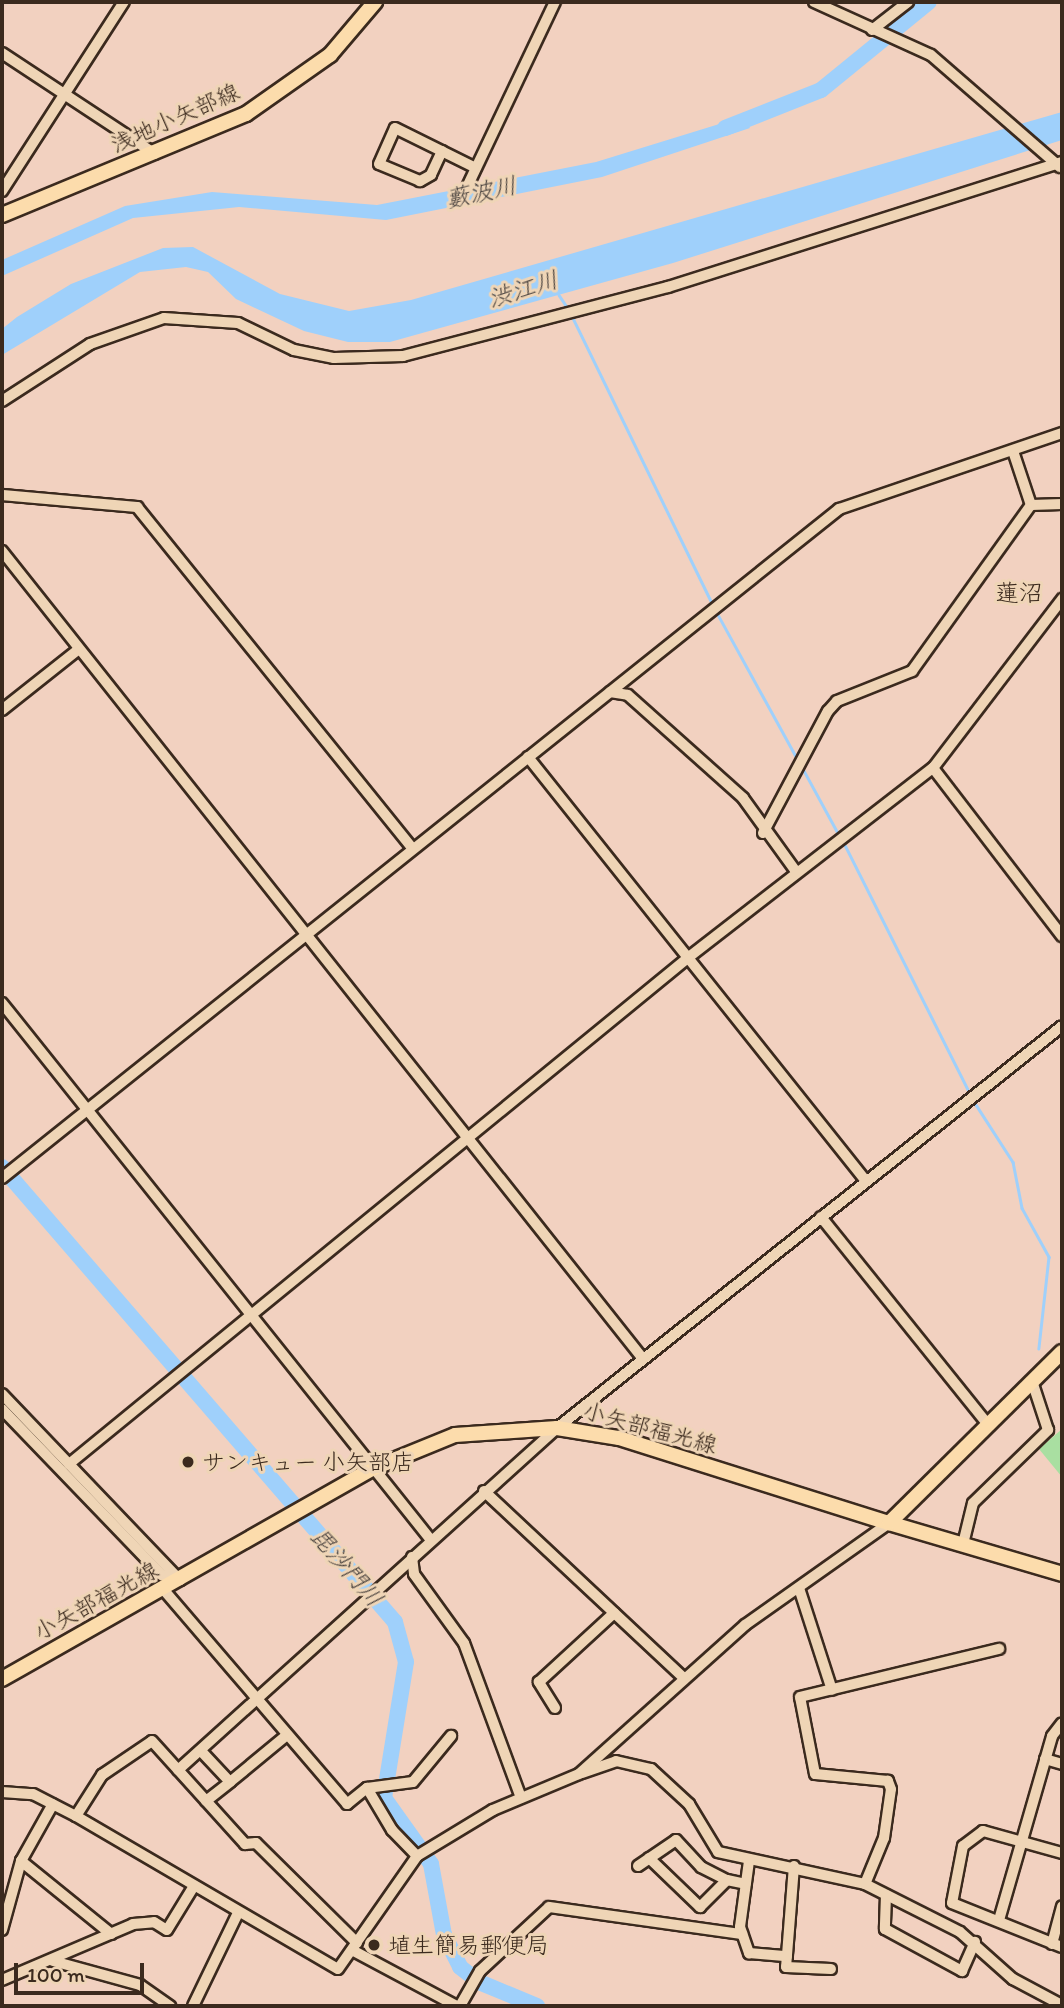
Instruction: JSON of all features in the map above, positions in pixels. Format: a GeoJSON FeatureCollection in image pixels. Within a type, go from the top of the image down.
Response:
{"type":"FeatureCollection","features":[{"type":"Feature","properties":{"kind":"main road","name":"浅地小矢部線"},"geometry":{"type":"LineString","coordinates":[[2,215],[155,154],[246,114],[307,74],[375,2]]}},
{"type":"Feature","properties":{"kind":"main road"},"geometry":{"type":"LineString","coordinates":[[889,1523],[1062,1352]]}},
{"type":"Feature","properties":{"kind":"main road","name":"小矢部福光線"},"geometry":{"type":"LineString","coordinates":[[2,1679],[374,1468],[455,1435],[557,1428],[619,1438],[1062,1574]]}},
{"type":"Feature","properties":{"kind":"street"},"geometry":{"type":"LineString","coordinates":[[2,191],[124,2]]}},
{"type":"Feature","properties":{"kind":"street"},"geometry":{"type":"LineString","coordinates":[[468,185],[555,2]]}},
{"type":"Feature","properties":{"kind":"street"},"geometry":{"type":"LineString","coordinates":[[814,2],[931,55],[1058,164]]}},
{"type":"Feature","properties":{"kind":"street"},"geometry":{"type":"LineString","coordinates":[[875,31],[908,2]]}},
{"type":"Feature","properties":{"kind":"street"},"geometry":{"type":"LineString","coordinates":[[2,53],[155,154]]}},
{"type":"Feature","properties":{"kind":"street"},"geometry":{"type":"LineString","coordinates":[[442,151],[431,175],[419,181],[379,164],[395,128],[442,151],[476,168]]}},
{"type":"Feature","properties":{"kind":"street"},"geometry":{"type":"LineString","coordinates":[[2,401],[90,344],[164,317],[238,323],[294,350],[334,358],[403,356],[668,287],[1058,164]]}},
{"type":"Feature","properties":{"kind":"street"},"geometry":{"type":"LineString","coordinates":[[2,1178],[839,509],[1062,433]]}},
{"type":"Feature","properties":{"kind":"street"},"geometry":{"type":"LineString","coordinates":[[1013,451],[1031,505]]}},
{"type":"Feature","properties":{"kind":"street"},"geometry":{"type":"LineString","coordinates":[[2,495],[137,507],[413,849]]}},
{"type":"Feature","properties":{"kind":"street"},"geometry":{"type":"LineString","coordinates":[[1031,505],[1062,504]]}},
{"type":"Feature","properties":{"kind":"street"},"geometry":{"type":"LineString","coordinates":[[763,833],[828,712],[837,701],[912,671],[1031,505]]}},
{"type":"Feature","properties":{"kind":"street"},"geometry":{"type":"LineString","coordinates":[[2,551],[643,1359]]}},
{"type":"Feature","properties":{"kind":"street"},"geometry":{"type":"LineString","coordinates":[[69,1464],[689,957],[933,768],[1062,599]]}},
{"type":"Feature","properties":{"kind":"street"},"geometry":{"type":"LineString","coordinates":[[2,710],[79,649]]}},
{"type":"Feature","properties":{"kind":"street"},"geometry":{"type":"LineString","coordinates":[[610,692],[628,695],[743,798],[763,833],[797,873]]}},
{"type":"Feature","properties":{"kind":"street"},"geometry":{"type":"LineString","coordinates":[[528,757],[866,1181]]}},
{"type":"Feature","properties":{"kind":"street"},"geometry":{"type":"LineString","coordinates":[[933,768],[1062,936]]}},
{"type":"Feature","properties":{"kind":"street"},"geometry":{"type":"LineString","coordinates":[[2,1003],[431,1540]]}},
{"type":"Feature","properties":{"kind":"street"},"geometry":{"type":"LineString","coordinates":[[178,1770],[257,1701],[484,1491],[557,1428],[1062,1026]]}},
{"type":"Feature","properties":{"kind":"street"},"geometry":{"type":"LineString","coordinates":[[821,1217],[988,1425]]}},
{"type":"Feature","properties":{"kind":"street"},"geometry":{"type":"LineString","coordinates":[[963,1544],[973,1503],[1048,1430],[1032,1381]]}},
{"type":"Feature","properties":{"kind":"street"},"geometry":{"type":"LineString","coordinates":[[2,1394],[180,1580]]}},
{"type":"Feature","properties":{"kind":"street"},"geometry":{"type":"LineString","coordinates":[[2,1409],[162,1575],[180,1580]]}},
{"type":"Feature","properties":{"kind":"street"},"geometry":{"type":"LineString","coordinates":[[484,1491],[683,1677]]}},
{"type":"Feature","properties":{"kind":"street"},"geometry":{"type":"LineString","coordinates":[[579,1774],[683,1677],[889,1523]]}},
{"type":"Feature","properties":{"kind":"street"},"geometry":{"type":"LineString","coordinates":[[412,1557],[414,1574],[464,1643],[521,1798]]}},
{"type":"Feature","properties":{"kind":"street"},"geometry":{"type":"LineString","coordinates":[[799,1588],[832,1690]]}},
{"type":"Feature","properties":{"kind":"street"},"geometry":{"type":"LineString","coordinates":[[163,1589],[347,1804],[367,1788],[413,1782],[451,1736]]}},
{"type":"Feature","properties":{"kind":"street"},"geometry":{"type":"LineString","coordinates":[[555,1708],[539,1682],[614,1613]]}},
{"type":"Feature","properties":{"kind":"street"},"geometry":{"type":"LineString","coordinates":[[866,1885],[884,1838],[891,1789],[888,1781],[815,1774],[800,1697],[999,1649]]}},
{"type":"Feature","properties":{"kind":"street"},"geometry":{"type":"LineString","coordinates":[[999,1920],[1045,1759],[1062,1723]]}},
{"type":"Feature","properties":{"kind":"street"},"geometry":{"type":"LineString","coordinates":[[206,1801],[287,1735]]}},
{"type":"Feature","properties":{"kind":"street"},"geometry":{"type":"LineString","coordinates":[[76,1816],[102,1775],[152,1741],[245,1844],[256,1843],[354,1947],[458,2006],[480,1971],[549,1907],[743,1934]]}},
{"type":"Feature","properties":{"kind":"street"},"geometry":{"type":"LineString","coordinates":[[201,1751],[230,1782]]}},
{"type":"Feature","properties":{"kind":"street"},"geometry":{"type":"LineString","coordinates":[[1045,1759],[1062,1764]]}},
{"type":"Feature","properties":{"kind":"street"},"geometry":{"type":"LineString","coordinates":[[2,1792],[22,1791],[76,1816],[328,1969],[338,1969],[417,1856],[521,1798],[616,1761],[651,1769],[688,1804],[718,1852],[749,1861],[794,1866],[866,1885],[975,1942],[1013,1979],[1062,2005]]}},
{"type":"Feature","properties":{"kind":"street"},"geometry":{"type":"LineString","coordinates":[[367,1788],[392,1830],[417,1856]]}},
{"type":"Feature","properties":{"kind":"street"},"geometry":{"type":"LineString","coordinates":[[2,1930],[21,1861],[53,1804]]}},
{"type":"Feature","properties":{"kind":"street"},"geometry":{"type":"LineString","coordinates":[[1062,1853],[983,1831],[963,1846],[952,1903],[1057,1946],[1062,1906]]}},
{"type":"Feature","properties":{"kind":"street"},"geometry":{"type":"LineString","coordinates":[[638,1866],[676,1840],[701,1867],[727,1880],[746,1884]]}},
{"type":"Feature","properties":{"kind":"street"},"geometry":{"type":"LineString","coordinates":[[649,1858],[700,1907],[727,1880]]}},
{"type":"Feature","properties":{"kind":"street"},"geometry":{"type":"LineString","coordinates":[[21,1861],[111,1934]]}},
{"type":"Feature","properties":{"kind":"street"},"geometry":{"type":"LineString","coordinates":[[749,1861],[743,1934],[749,1953],[787,1956]]}},
{"type":"Feature","properties":{"kind":"street"},"geometry":{"type":"LineString","coordinates":[[794,1866],[786,1968],[831,1969]]}},
{"type":"Feature","properties":{"kind":"street"},"geometry":{"type":"LineString","coordinates":[[2,1980],[146,1922],[167,1930],[194,1886]]}},
{"type":"Feature","properties":{"kind":"street"},"geometry":{"type":"LineString","coordinates":[[886,1895],[885,1929],[962,1971],[975,1942]]}},
{"type":"Feature","properties":{"kind":"street"},"geometry":{"type":"LineString","coordinates":[[193,2006],[238,1913]]}},
{"type":"Feature","properties":{"kind":"street"},"geometry":{"type":"LineString","coordinates":[[53,1961],[139,1985],[170,2006]]}},
{"type":"Feature","properties":{"kind":"green space"},"geometry":{"type":"Polygon","coordinates":[[[1062,1429],[1062,1477],[1039,1449],[1062,1429]]]}},
{"type":"Feature","properties":{"kind":"water","name":"渋江川"},"geometry":{"type":"Polygon","coordinates":[[[1062,112],[1062,140],[673,263],[390,342],[348,342],[304,331],[236,299],[208,272],[186,267],[140,272],[2,355],[2,329],[17,317],[71,284],[163,248],[193,247],[280,294],[349,311],[411,300],[1062,112]]]}},
{"type":"Feature","properties":{"kind":"water"},"geometry":{"type":"Polygon","coordinates":[[[742,117],[750,128],[602,177],[386,220],[239,207],[133,218],[2,276],[2,260],[125,206],[212,192],[377,205],[596,162],[742,117]]]}},
{"type":"Feature","properties":{"kind":"waterway","name":"藪波川"},"geometry":{"type":"LineString","coordinates":[[725,128],[821,90],[929,2]]}},
{"type":"Feature","properties":{"kind":"waterway","name":"渋江川"},"geometry":{"type":"LineString","coordinates":[[559,295],[569,310]]}},
{"type":"Feature","properties":{"kind":"waterway"},"geometry":{"type":"LineString","coordinates":[[572,316],[713,605]]}},
{"type":"Feature","properties":{"kind":"waterway"},"geometry":{"type":"LineString","coordinates":[[716,611],[799,762]]}},
{"type":"Feature","properties":{"kind":"waterway"},"geometry":{"type":"LineString","coordinates":[[802,767],[839,835]]}},
{"type":"Feature","properties":{"kind":"waterway"},"geometry":{"type":"LineString","coordinates":[[843,841],[970,1094]]}},
{"type":"Feature","properties":{"kind":"waterway"},"geometry":{"type":"LineString","coordinates":[[973,1100],[1013,1162],[1022,1208],[1049,1257],[1039,1348]]}},
{"type":"Feature","properties":{"kind":"waterway","name":"毘沙門川"},"geometry":{"type":"LineString","coordinates":[[2,1167],[395,1622],[406,1662],[384,1798],[431,1864],[444,1935],[460,1967],[479,1982],[537,2006]]}},
{"type":"Feature","properties":{"kind":"place","name":"サンキュー 小矢部店"},"geometry":{"type":"Point","coordinates":[188,1462]}},
{"type":"Feature","properties":{"kind":"place","name":"埴生簡易郵便局"},"geometry":{"type":"Point","coordinates":[374,1945]}},
{"type":"Feature","properties":{"kind":"district","name":"蓮沼"},"geometry":{"type":"Point","coordinates":[1019,593]}}]}
